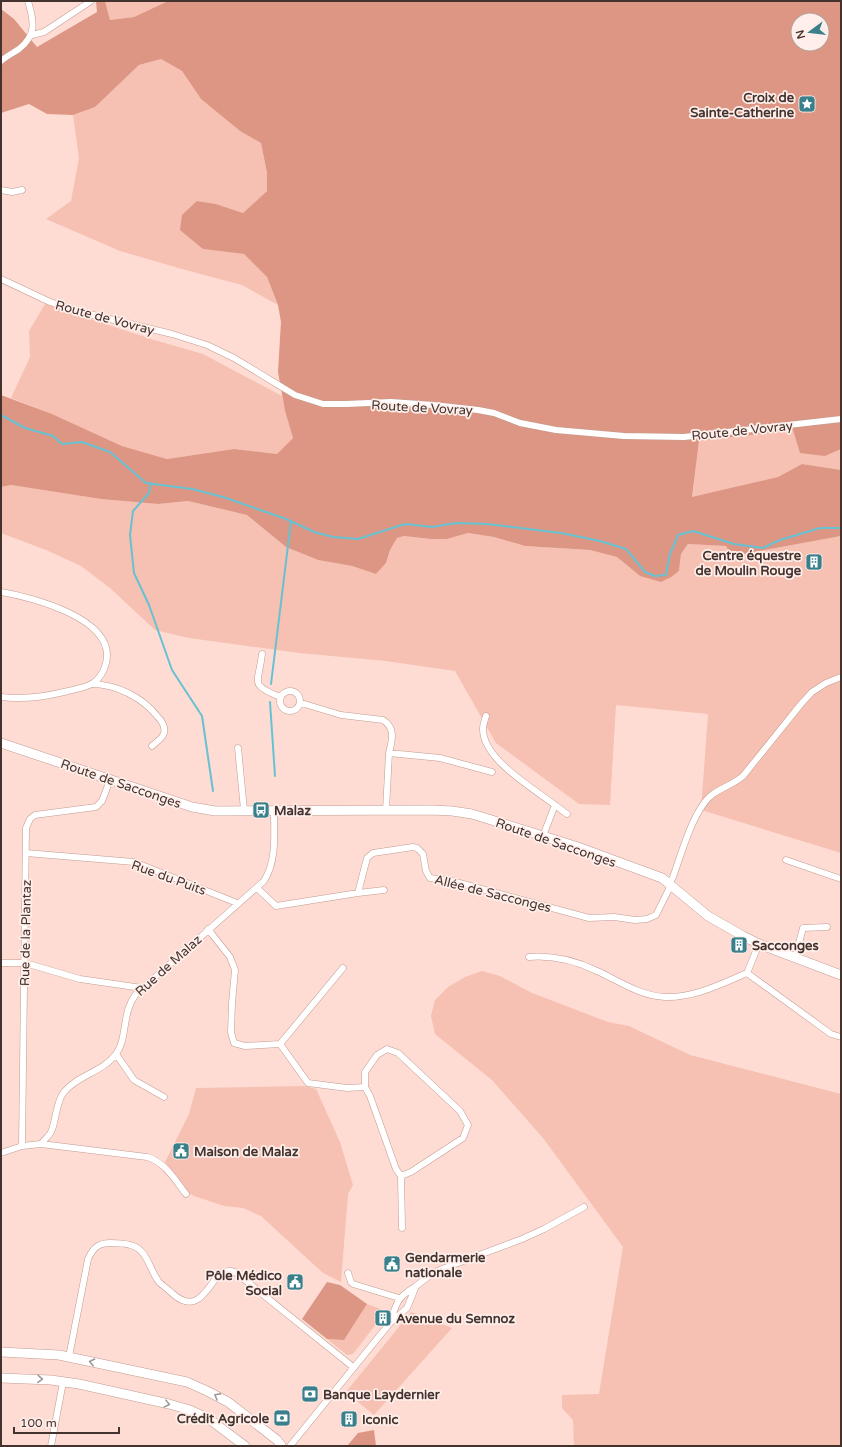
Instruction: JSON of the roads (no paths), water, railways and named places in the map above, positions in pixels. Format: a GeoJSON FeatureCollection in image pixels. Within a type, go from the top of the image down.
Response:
{"type":"FeatureCollection","features":[{"type":"Feature","properties":{"kind":"street"},"geometry":{"type":"LineString","coordinates":[[1,61],[25,44],[32,35],[32,19],[28,1]]}},
{"type":"Feature","properties":{"kind":"street"},"geometry":{"type":"LineString","coordinates":[[32,35],[44,32],[91,1]]}},
{"type":"Feature","properties":{"kind":"street"},"geometry":{"type":"LineString","coordinates":[[1,190],[12,192],[22,190]]}},
{"type":"Feature","properties":{"kind":"street","name":"Route de Vovray"},"geometry":{"type":"LineString","coordinates":[[1,279],[50,302],[81,312],[172,334],[207,345],[234,358],[295,395],[323,404],[391,402],[433,405],[494,413],[520,423],[556,430],[624,436],[684,436],[841,419]]}},
{"type":"Feature","properties":{"kind":"street"},"geometry":{"type":"LineString","coordinates":[[1,592],[51,604],[77,617],[99,634],[105,644],[107,659],[100,675],[92,684]]}},
{"type":"Feature","properties":{"kind":"street"},"geometry":{"type":"LineString","coordinates":[[262,654],[257,678],[258,684],[264,691],[280,697]]}},
{"type":"Feature","properties":{"kind":"street"},"geometry":{"type":"LineString","coordinates":[[670,884],[696,816],[706,801],[714,794],[743,776],[812,692],[841,676]]}},
{"type":"Feature","properties":{"kind":"street"},"geometry":{"type":"LineString","coordinates":[[1,697],[25,699],[43,697],[92,684],[99,684],[122,690],[150,707],[161,720],[164,727],[164,733],[162,738],[152,746]]}},
{"type":"Feature","properties":{"kind":"street"},"geometry":{"type":"LineString","coordinates":[[293,691],[297,693],[301,703],[295,711],[285,711],[281,707],[280,697],[283,693],[293,691]]}},
{"type":"Feature","properties":{"kind":"street"},"geometry":{"type":"LineString","coordinates":[[301,703],[341,715],[383,720],[388,723],[392,730],[393,737],[389,753],[386,810]]}},
{"type":"Feature","properties":{"kind":"street"},"geometry":{"type":"LineString","coordinates":[[486,716],[483,730],[493,755],[505,767],[568,814]]}},
{"type":"Feature","properties":{"kind":"street","name":"Route de Sacconges"},"geometry":{"type":"LineString","coordinates":[[1,743],[192,807],[214,811],[386,810],[452,811],[472,814],[543,836],[662,878],[708,916],[759,944],[841,975]]}},
{"type":"Feature","properties":{"kind":"street"},"geometry":{"type":"LineString","coordinates":[[238,748],[244,810]]}},
{"type":"Feature","properties":{"kind":"street"},"geometry":{"type":"LineString","coordinates":[[389,753],[440,758],[492,772]]}},
{"type":"Feature","properties":{"kind":"street","name":"Rue de la Plantaz"},"geometry":{"type":"LineString","coordinates":[[22,1146],[26,828],[30,819],[35,815],[92,808],[96,806],[102,801],[110,780]]}},
{"type":"Feature","properties":{"kind":"street"},"geometry":{"type":"LineString","coordinates":[[543,836],[555,805]]}},
{"type":"Feature","properties":{"kind":"street","name":"Rue de Malaz"},"geometry":{"type":"LineString","coordinates":[[116,1054],[122,1038],[127,1008],[132,999],[142,988],[237,903],[264,881],[271,868],[274,842],[274,811]]}},
{"type":"Feature","properties":{"kind":"street","name":"Allée de Sacconges"},"geometry":{"type":"LineString","coordinates":[[358,893],[366,858],[369,855],[373,853],[413,847],[420,850],[423,854],[426,871],[430,878],[452,881],[589,918],[614,917],[635,920],[647,919],[656,915],[670,884]]}},
{"type":"Feature","properties":{"kind":"street","name":"Rue du Puits"},"geometry":{"type":"LineString","coordinates":[[26,853],[134,862],[237,903]]}},
{"type":"Feature","properties":{"kind":"street"},"geometry":{"type":"LineString","coordinates":[[786,860],[841,879]]}},
{"type":"Feature","properties":{"kind":"street"},"geometry":{"type":"LineString","coordinates":[[257,888],[276,906],[384,890]]}},
{"type":"Feature","properties":{"kind":"street"},"geometry":{"type":"LineString","coordinates":[[795,958],[803,928],[826,927]]}},
{"type":"Feature","properties":{"kind":"street"},"geometry":{"type":"LineString","coordinates":[[208,929],[230,957],[235,970],[231,1032],[234,1043],[245,1046],[280,1044],[343,968]]}},
{"type":"Feature","properties":{"kind":"street"},"geometry":{"type":"LineString","coordinates":[[529,957],[551,957],[572,961],[600,972],[636,991],[666,997],[694,994],[747,973],[759,944]]}},
{"type":"Feature","properties":{"kind":"street"},"geometry":{"type":"LineString","coordinates":[[1,964],[25,963],[80,979],[142,988]]}},
{"type":"Feature","properties":{"kind":"street"},"geometry":{"type":"LineString","coordinates":[[747,973],[831,1034],[841,1037]]}},
{"type":"Feature","properties":{"kind":"street"},"geometry":{"type":"LineString","coordinates":[[280,1044],[308,1083],[347,1088],[365,1086]]}},
{"type":"Feature","properties":{"kind":"street"},"geometry":{"type":"LineString","coordinates":[[401,1176],[411,1172],[463,1138],[468,1125],[460,1111],[398,1053],[387,1049],[377,1055],[365,1072],[365,1086],[396,1169],[401,1176],[402,1228]]}},
{"type":"Feature","properties":{"kind":"street"},"geometry":{"type":"LineString","coordinates":[[41,1144],[51,1133],[57,1107],[65,1091],[79,1080],[106,1064],[116,1054],[134,1080],[164,1097]]}},
{"type":"Feature","properties":{"kind":"street"},"geometry":{"type":"LineString","coordinates":[[1,1154],[22,1146],[41,1144],[153,1159],[168,1171],[186,1194]]}},
{"type":"Feature","properties":{"kind":"street"},"geometry":{"type":"LineString","coordinates":[[390,1322],[399,1298],[437,1271],[522,1240],[584,1207]]}},
{"type":"Feature","properties":{"kind":"street"},"geometry":{"type":"LineString","coordinates":[[69,1357],[88,1259],[97,1246],[112,1243],[134,1246],[140,1249],[159,1282],[184,1302],[198,1300],[219,1274],[231,1270],[235,1272],[353,1367]]}},
{"type":"Feature","properties":{"kind":"street"},"geometry":{"type":"LineString","coordinates":[[348,1273],[353,1284],[399,1298]]}},
{"type":"Feature","properties":{"kind":"street"},"geometry":{"type":"LineString","coordinates":[[1,1352],[59,1355],[187,1382],[228,1402],[277,1440],[282,1446],[353,1367],[390,1322],[408,1308],[416,1286]]}},
{"type":"Feature","properties":{"kind":"street"},"geometry":{"type":"LineString","coordinates":[[1,1378],[51,1380],[79,1384],[169,1404],[190,1410],[209,1420],[245,1446]]}},
{"type":"Feature","properties":{"kind":"street"},"geometry":{"type":"LineString","coordinates":[[51,1446],[63,1382]]}},
{"type":"Feature","properties":{"kind":"waterway"},"geometry":{"type":"LineString","coordinates":[[1,415],[25,428],[53,436],[62,444],[82,442],[110,452],[146,483],[192,489],[223,497],[286,519],[314,532],[333,537],[358,539],[405,524],[432,527],[456,523],[487,524],[561,533],[600,541],[626,549],[645,572],[655,576],[666,575],[670,554],[678,535],[693,531],[734,544],[763,548],[780,540],[820,528],[841,528]]}},
{"type":"Feature","properties":{"kind":"waterway"},"geometry":{"type":"LineString","coordinates":[[151,483],[149,493],[133,511],[130,535],[134,573],[149,605],[172,670],[202,716],[213,791]]}},
{"type":"Feature","properties":{"kind":"waterway"},"geometry":{"type":"LineString","coordinates":[[271,684],[291,521]]}},
{"type":"Feature","properties":{"kind":"waterway"},"geometry":{"type":"LineString","coordinates":[[270,702],[275,776]]}},
{"type":"Feature","properties":{"kind":"place","name":"Croix de Sainte-Catherine"},"geometry":{"type":"Point","coordinates":[807,104]}},
{"type":"Feature","properties":{"kind":"place","name":"Centre équestre de Moulin Rouge"},"geometry":{"type":"Point","coordinates":[814,562]}},
{"type":"Feature","properties":{"kind":"place","name":"Malaz"},"geometry":{"type":"Point","coordinates":[261,810]}},
{"type":"Feature","properties":{"kind":"place","name":"Sacconges"},"geometry":{"type":"Point","coordinates":[739,945]}},
{"type":"Feature","properties":{"kind":"place","name":"Maison de Malaz"},"geometry":{"type":"Point","coordinates":[181,1151]}},
{"type":"Feature","properties":{"kind":"place","name":"Gendarmerie nationale"},"geometry":{"type":"Point","coordinates":[392,1264]}},
{"type":"Feature","properties":{"kind":"place","name":"Pôle Médico Social"},"geometry":{"type":"Point","coordinates":[295,1282]}},
{"type":"Feature","properties":{"kind":"place","name":"Avenue du Semnoz"},"geometry":{"type":"Point","coordinates":[383,1318]}},
{"type":"Feature","properties":{"kind":"place","name":"Banque Laydernier"},"geometry":{"type":"Point","coordinates":[310,1394]}},
{"type":"Feature","properties":{"kind":"place","name":"Crédit Agricole"},"geometry":{"type":"Point","coordinates":[282,1418]}},
{"type":"Feature","properties":{"kind":"place","name":"Iconic"},"geometry":{"type":"Point","coordinates":[349,1419]}}]}
